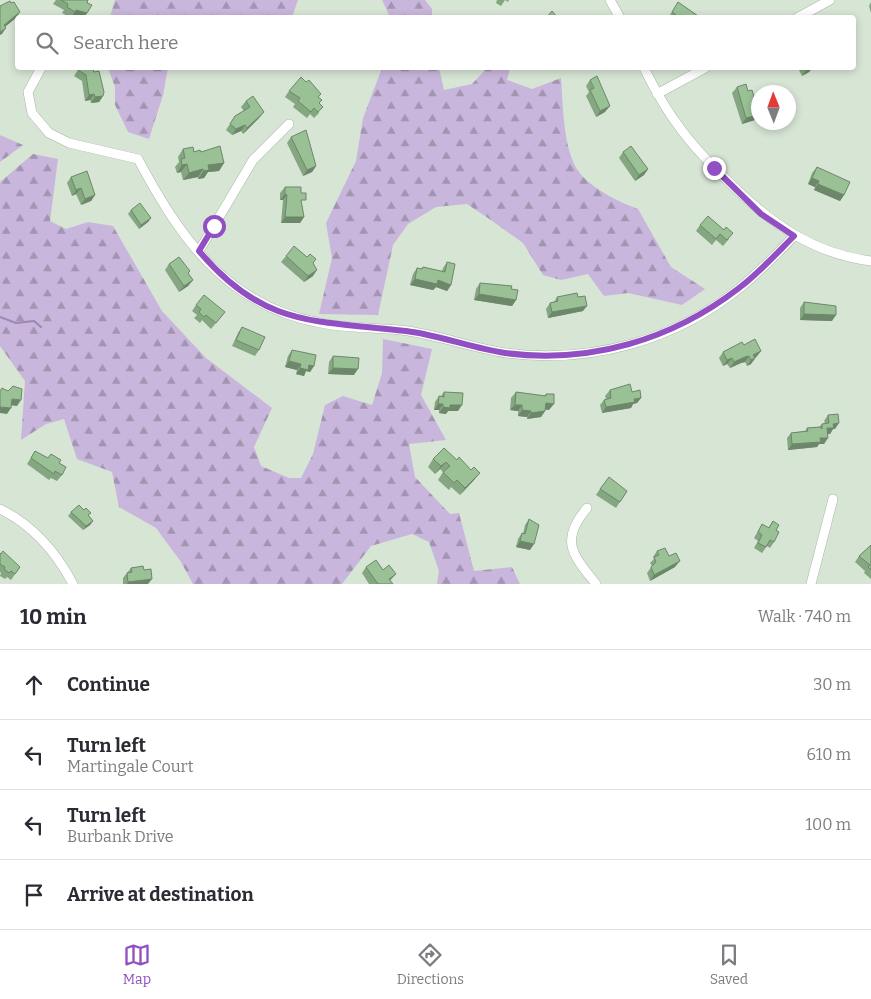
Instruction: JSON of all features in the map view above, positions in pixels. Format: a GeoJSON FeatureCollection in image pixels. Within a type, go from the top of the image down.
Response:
{"type":"FeatureCollection","features":[{"type":"Feature","properties":{"kind":"street"},"geometry":{"type":"LineString","coordinates":[[610,0],[618,15]]}},
{"type":"Feature","properties":{"kind":"street"},"geometry":{"type":"LineString","coordinates":[[802,15],[830,0]]}},
{"type":"Feature","properties":{"kind":"street"},"geometry":{"type":"LineString","coordinates":[[40,70],[28,92],[32,113],[49,132],[69,143],[138,159],[172,217],[220,276],[242,294],[270,308],[296,318],[318,323],[408,331],[504,352],[558,356],[596,353],[623,347],[680,326],[739,288],[794,236]]}},
{"type":"Feature","properties":{"kind":"street"},"geometry":{"type":"LineString","coordinates":[[645,70],[657,94],[686,138],[761,214],[794,236],[851,258],[871,261]]}},
{"type":"Feature","properties":{"kind":"street"},"geometry":{"type":"LineString","coordinates":[[657,94],[701,70]]}},
{"type":"Feature","properties":{"kind":"street"},"geometry":{"type":"LineString","coordinates":[[199,251],[253,160],[289,124]]}},
{"type":"Feature","properties":{"kind":"street"},"geometry":{"type":"LineString","coordinates":[[811,584],[833,499]]}},
{"type":"Feature","properties":{"kind":"street"},"geometry":{"type":"LineString","coordinates":[[588,508],[578,520],[573,530],[572,544],[574,557],[596,584]]}},
{"type":"Feature","properties":{"kind":"street"},"geometry":{"type":"LineString","coordinates":[[0,509],[30,528],[46,543],[63,566],[73,584]]}},
{"type":"Feature","properties":{"kind":"green space"},"geometry":{"type":"Polygon","coordinates":[[[115,0],[298,0],[293,15],[111,15],[115,0]]]}},
{"type":"Feature","properties":{"kind":"green space"},"geometry":{"type":"Polygon","coordinates":[[[382,0],[425,0],[432,9],[432,15],[389,15],[382,0]]]}},
{"type":"Feature","properties":{"kind":"green space"},"geometry":{"type":"Polygon","coordinates":[[[109,70],[168,70],[163,95],[149,139],[128,132],[115,105],[115,87],[109,70]]]}},
{"type":"Feature","properties":{"kind":"green space"},"geometry":{"type":"Polygon","coordinates":[[[381,70],[439,70],[444,90],[472,84],[485,70],[510,70],[507,80],[532,89],[561,78],[567,140],[574,163],[579,172],[598,189],[614,199],[638,209],[671,267],[705,289],[682,305],[628,293],[604,296],[588,274],[561,280],[543,275],[523,243],[467,204],[436,207],[408,224],[393,245],[378,315],[319,314],[332,258],[326,223],[356,161],[363,118],[381,70]]]}},
{"type":"Feature","properties":{"kind":"green space"},"geometry":{"type":"Polygon","coordinates":[[[0,135],[23,145],[0,162],[0,135]]]}},
{"type":"Feature","properties":{"kind":"green space"},"geometry":{"type":"Polygon","coordinates":[[[33,154],[58,159],[50,221],[66,229],[88,222],[113,226],[162,311],[206,358],[272,408],[254,447],[261,466],[289,478],[301,478],[313,454],[325,405],[343,396],[372,405],[382,373],[383,339],[432,349],[421,395],[446,440],[409,444],[415,477],[450,514],[459,513],[474,571],[512,567],[520,584],[437,584],[439,571],[429,542],[412,534],[371,546],[342,584],[193,584],[181,562],[156,528],[119,507],[112,472],[77,459],[64,419],[46,424],[21,440],[25,381],[0,346],[0,182],[33,154]]]}},
{"type":"Feature","properties":{"kind":"building"},"geometry":{"type":"Polygon","coordinates":[[[61,0],[88,0],[87,3],[92,5],[87,13],[76,10],[75,12],[67,7],[68,4],[61,0]]]}},
{"type":"Feature","properties":{"kind":"building"},"geometry":{"type":"Polygon","coordinates":[[[10,1],[11,3],[14,2],[20,12],[4,25],[6,28],[0,32],[0,6],[10,1]]]}},
{"type":"Feature","properties":{"kind":"building"},"geometry":{"type":"Polygon","coordinates":[[[678,2],[697,15],[676,15],[672,12],[678,2]]]}},
{"type":"Feature","properties":{"kind":"building"},"geometry":{"type":"Polygon","coordinates":[[[78,70],[99,71],[104,92],[103,96],[95,97],[94,94],[89,95],[86,75],[78,70]]]}},
{"type":"Feature","properties":{"kind":"building"},"geometry":{"type":"Polygon","coordinates":[[[597,76],[610,106],[600,111],[590,90],[594,88],[590,80],[597,76]]]}},
{"type":"Feature","properties":{"kind":"building"},"geometry":{"type":"Polygon","coordinates":[[[301,77],[306,82],[309,80],[321,94],[318,97],[322,100],[319,103],[323,107],[318,112],[314,108],[311,112],[298,101],[300,98],[289,91],[301,77]]]}},
{"type":"Feature","properties":{"kind":"building"},"geometry":{"type":"Polygon","coordinates":[[[746,84],[748,91],[751,90],[751,117],[746,118],[737,87],[746,84]]]}},
{"type":"Feature","properties":{"kind":"building"},"geometry":{"type":"Polygon","coordinates":[[[253,96],[264,112],[247,128],[245,125],[236,129],[230,124],[235,116],[250,107],[246,101],[253,96]]]}},
{"type":"Feature","properties":{"kind":"building"},"geometry":{"type":"Polygon","coordinates":[[[306,130],[316,166],[307,170],[291,137],[306,130]]]}},
{"type":"Feature","properties":{"kind":"building"},"geometry":{"type":"Polygon","coordinates":[[[220,146],[224,163],[208,165],[209,170],[204,171],[203,169],[189,173],[187,164],[182,165],[181,159],[185,158],[183,149],[193,147],[194,152],[200,150],[201,152],[220,146]]]}},
{"type":"Feature","properties":{"kind":"building"},"geometry":{"type":"Polygon","coordinates":[[[631,146],[648,169],[639,175],[623,152],[631,146]]]}},
{"type":"Feature","properties":{"kind":"building"},"geometry":{"type":"Polygon","coordinates":[[[817,167],[850,182],[844,195],[818,184],[819,181],[812,178],[817,167]]]}},
{"type":"Feature","properties":{"kind":"building"},"geometry":{"type":"Polygon","coordinates":[[[87,171],[95,195],[85,199],[81,188],[76,190],[71,177],[87,171]]]}},
{"type":"Feature","properties":{"kind":"building"},"geometry":{"type":"Polygon","coordinates":[[[285,187],[301,187],[301,193],[306,193],[306,200],[301,200],[304,217],[285,217],[287,195],[285,194],[285,187]]]}},
{"type":"Feature","properties":{"kind":"building"},"geometry":{"type":"Polygon","coordinates":[[[140,203],[151,218],[141,225],[131,210],[140,203]]]}},
{"type":"Feature","properties":{"kind":"building"},"geometry":{"type":"Polygon","coordinates":[[[708,216],[724,230],[726,227],[733,233],[727,240],[720,234],[716,239],[700,225],[708,216]]]}},
{"type":"Feature","properties":{"kind":"building"},"geometry":{"type":"Polygon","coordinates":[[[294,246],[307,257],[310,254],[316,259],[313,263],[317,270],[308,276],[286,256],[294,246]]]}},
{"type":"Feature","properties":{"kind":"building"},"geometry":{"type":"Polygon","coordinates":[[[179,257],[190,271],[188,273],[193,280],[184,286],[169,264],[179,257]]]}},
{"type":"Feature","properties":{"kind":"building"},"geometry":{"type":"Polygon","coordinates":[[[447,262],[455,264],[451,285],[438,280],[437,284],[415,279],[417,268],[422,269],[423,267],[445,272],[447,262]]]}},
{"type":"Feature","properties":{"kind":"building"},"geometry":{"type":"Polygon","coordinates":[[[480,283],[512,286],[511,289],[518,290],[516,300],[479,294],[480,283]]]}},
{"type":"Feature","properties":{"kind":"building"},"geometry":{"type":"Polygon","coordinates":[[[577,293],[578,297],[585,296],[587,306],[552,312],[550,303],[558,301],[557,297],[577,293]]]}},
{"type":"Feature","properties":{"kind":"building"},"geometry":{"type":"Polygon","coordinates":[[[204,295],[225,312],[216,323],[206,315],[204,317],[199,312],[201,309],[196,305],[204,295]]]}},
{"type":"Feature","properties":{"kind":"building"},"geometry":{"type":"Polygon","coordinates":[[[804,302],[836,306],[836,315],[804,314],[804,302]]]}},
{"type":"Feature","properties":{"kind":"building"},"geometry":{"type":"Polygon","coordinates":[[[242,327],[265,337],[259,350],[236,340],[242,327]]]}},
{"type":"Feature","properties":{"kind":"building"},"geometry":{"type":"Polygon","coordinates":[[[755,339],[761,351],[753,355],[755,358],[751,360],[749,356],[734,362],[732,358],[727,360],[723,352],[742,342],[744,345],[755,339]]]}},
{"type":"Feature","properties":{"kind":"building"},"geometry":{"type":"Polygon","coordinates":[[[292,350],[316,355],[314,366],[309,365],[308,370],[300,368],[301,364],[289,361],[292,350]]]}},
{"type":"Feature","properties":{"kind":"building"},"geometry":{"type":"Polygon","coordinates":[[[333,356],[359,358],[358,369],[333,368],[333,356]]]}},
{"type":"Feature","properties":{"kind":"building"},"geometry":{"type":"Polygon","coordinates":[[[630,384],[632,392],[640,390],[641,398],[634,399],[635,402],[606,407],[604,400],[611,398],[610,390],[630,384]]]}},
{"type":"Feature","properties":{"kind":"building"},"geometry":{"type":"Polygon","coordinates":[[[13,386],[22,389],[21,400],[12,399],[11,408],[0,407],[0,391],[2,388],[8,391],[13,386]]]}},
{"type":"Feature","properties":{"kind":"building"},"geometry":{"type":"Polygon","coordinates":[[[444,392],[463,393],[462,405],[450,405],[450,408],[443,407],[443,404],[438,404],[439,396],[444,397],[444,392]]]}},
{"type":"Feature","properties":{"kind":"building"},"geometry":{"type":"Polygon","coordinates":[[[516,392],[546,396],[546,394],[554,394],[554,404],[546,403],[545,411],[531,413],[531,411],[522,410],[522,405],[515,405],[516,392]]]}},
{"type":"Feature","properties":{"kind":"building"},"geometry":{"type":"Polygon","coordinates":[[[838,414],[839,423],[833,424],[834,428],[827,428],[828,438],[820,438],[821,442],[792,444],[791,433],[808,431],[807,428],[820,427],[822,429],[822,424],[829,423],[828,415],[838,414]]]}},
{"type":"Feature","properties":{"kind":"building"},"geometry":{"type":"Polygon","coordinates":[[[444,448],[457,460],[459,457],[471,470],[474,467],[480,473],[465,488],[457,480],[454,483],[443,472],[450,466],[446,462],[441,466],[433,459],[444,448]]]}},
{"type":"Feature","properties":{"kind":"building"},"geometry":{"type":"Polygon","coordinates":[[[35,451],[48,458],[51,454],[61,460],[59,463],[66,467],[62,475],[55,471],[54,474],[31,458],[35,451]]]}},
{"type":"Feature","properties":{"kind":"building"},"geometry":{"type":"Polygon","coordinates":[[[609,477],[627,491],[620,502],[600,489],[609,477]]]}},
{"type":"Feature","properties":{"kind":"building"},"geometry":{"type":"Polygon","coordinates":[[[79,505],[91,513],[88,515],[93,521],[86,526],[71,512],[79,505]]]}},
{"type":"Feature","properties":{"kind":"building"},"geometry":{"type":"Polygon","coordinates":[[[529,519],[539,525],[534,544],[520,541],[522,533],[525,534],[529,519]]]}},
{"type":"Feature","properties":{"kind":"building"},"geometry":{"type":"Polygon","coordinates":[[[773,521],[779,525],[776,530],[779,532],[774,542],[770,540],[766,547],[758,543],[762,535],[758,532],[762,524],[769,528],[773,521]]]}},
{"type":"Feature","properties":{"kind":"building"},"geometry":{"type":"Polygon","coordinates":[[[871,545],[871,570],[868,567],[870,565],[859,556],[871,545]]]}},
{"type":"Feature","properties":{"kind":"building"},"geometry":{"type":"Polygon","coordinates":[[[665,548],[669,556],[676,553],[680,561],[654,575],[651,567],[656,562],[654,557],[659,555],[657,551],[665,548]]]}},
{"type":"Feature","properties":{"kind":"building"},"geometry":{"type":"Polygon","coordinates":[[[3,551],[20,567],[15,574],[11,571],[9,573],[0,564],[0,553],[3,551]]]}},
{"type":"Feature","properties":{"kind":"building"},"geometry":{"type":"Polygon","coordinates":[[[376,560],[383,570],[389,565],[396,574],[389,579],[393,584],[378,584],[366,567],[376,560]]]}},
{"type":"Feature","properties":{"kind":"building"},"geometry":{"type":"Polygon","coordinates":[[[143,566],[144,570],[151,569],[152,579],[128,582],[127,573],[132,572],[131,568],[143,566]]]}},
{"type":"Feature","properties":{"kind":"waterway"},"geometry":{"type":"LineString","coordinates":[[0,317],[16,323],[34,321],[41,327]]}},
{"type":"Feature","properties":{"kind":"route"},"geometry":{"type":"LineString","coordinates":[[214,226],[199,251],[220,276],[242,294],[296,318],[318,323],[408,331],[504,352],[532,356],[596,353],[623,347],[680,326],[739,288],[794,236],[761,214],[714,168]]}}]}
